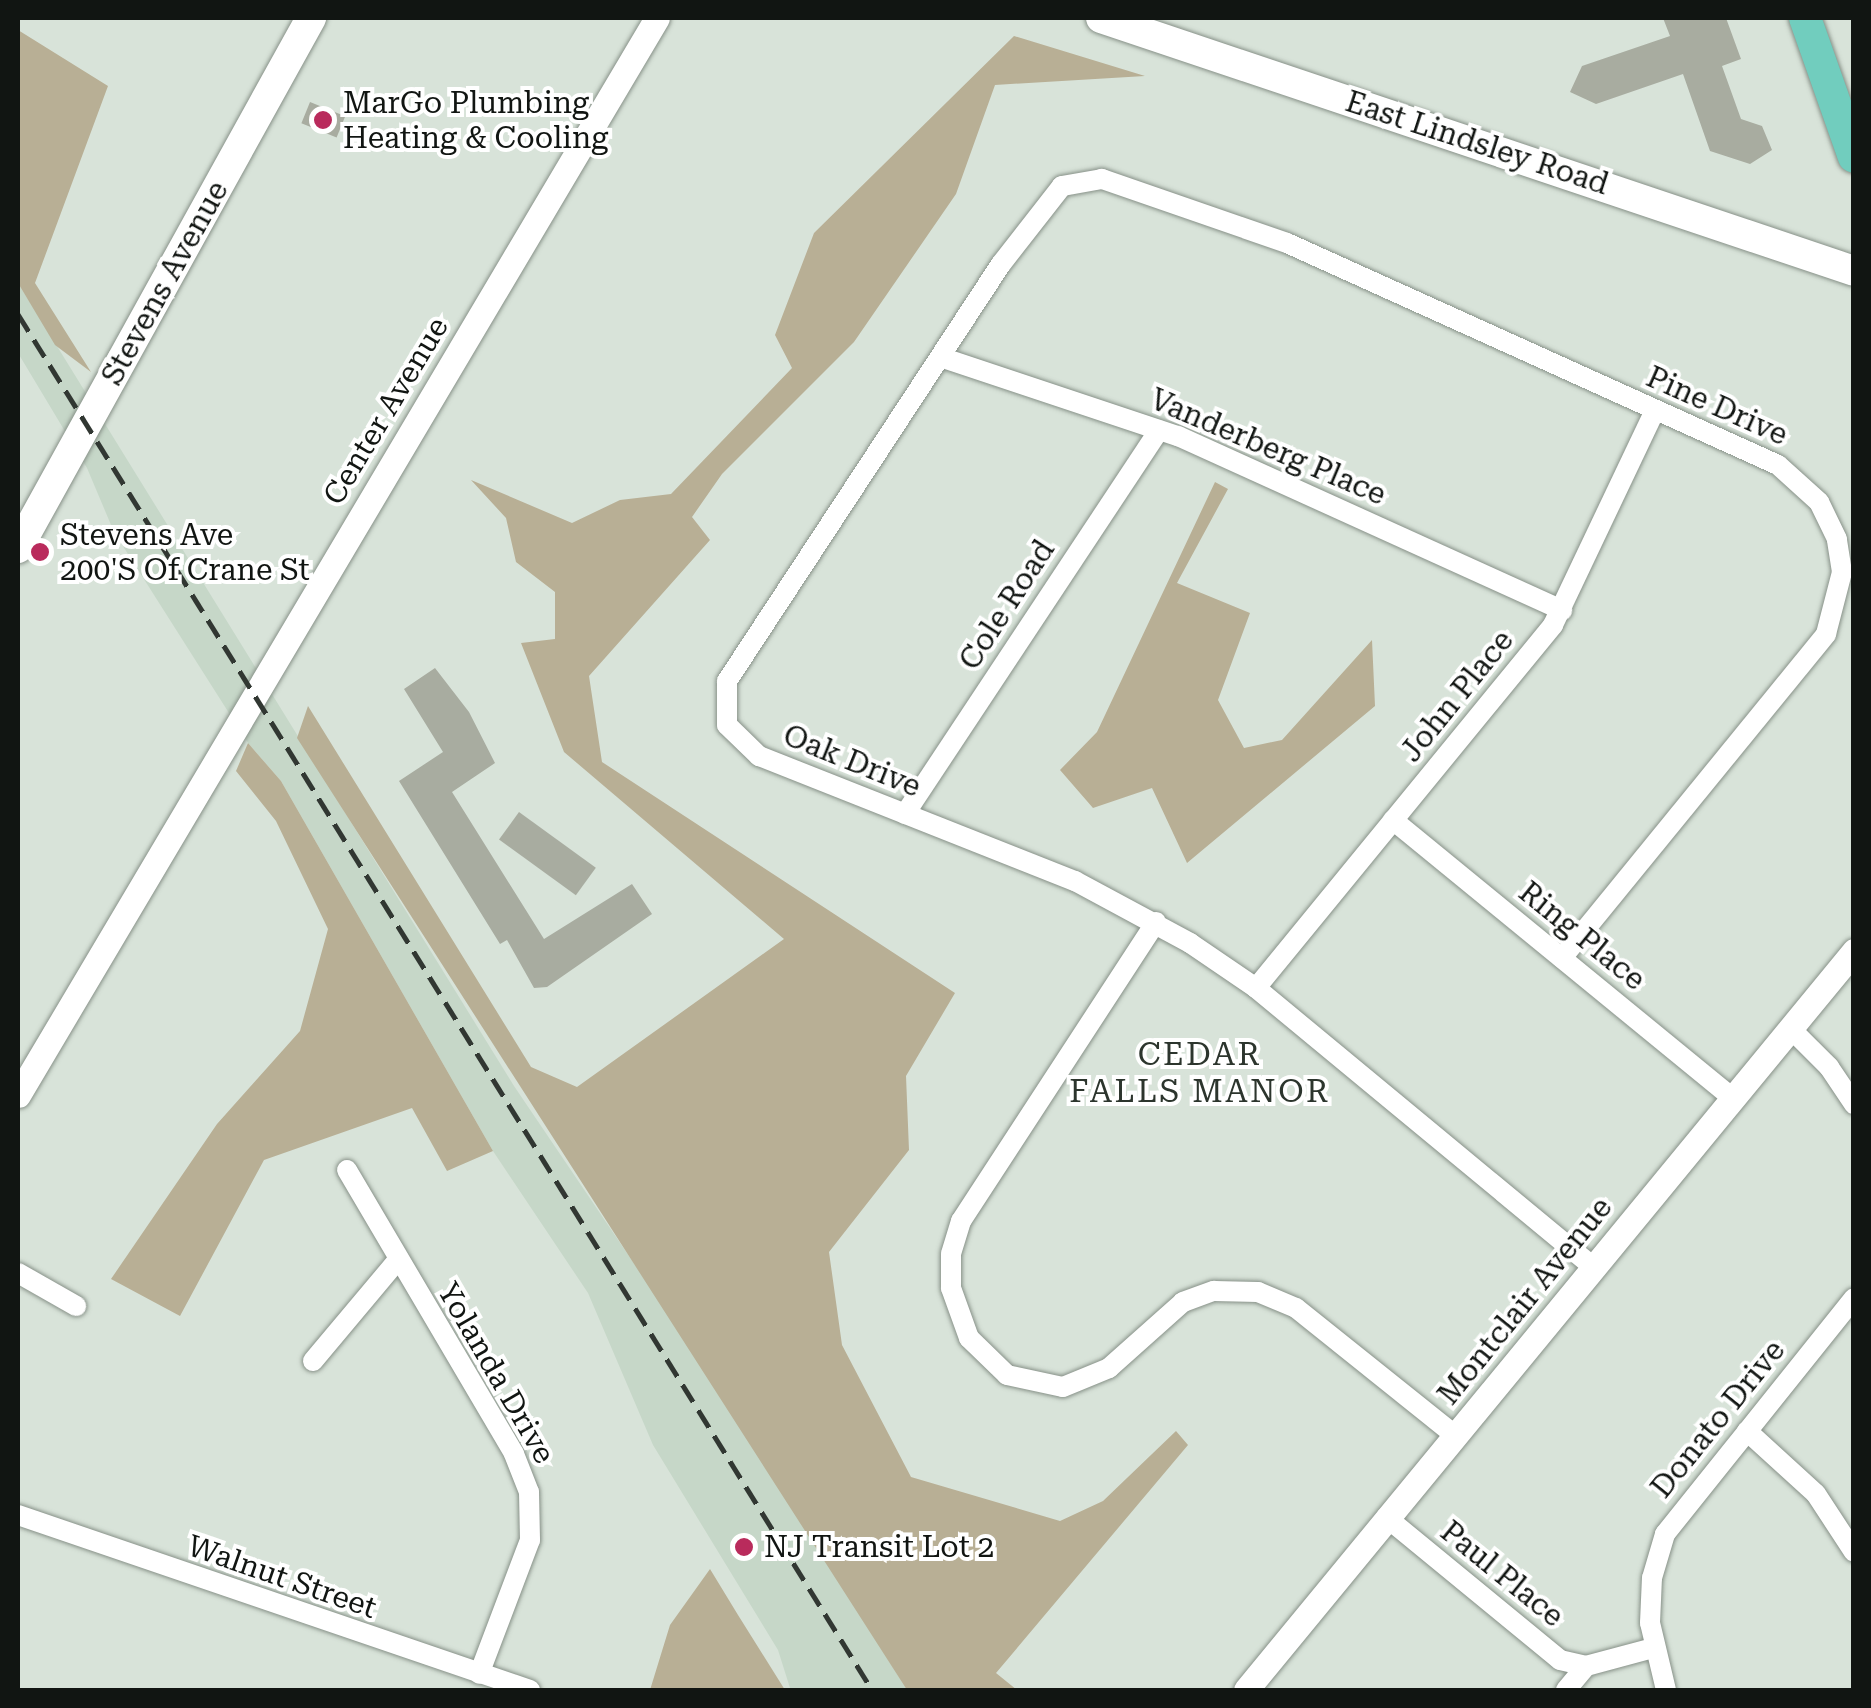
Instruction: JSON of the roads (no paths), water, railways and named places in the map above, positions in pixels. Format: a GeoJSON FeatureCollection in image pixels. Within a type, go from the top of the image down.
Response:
{"type":"FeatureCollection","features":[{"type":"Feature","properties":{"kind":"main road","name":"Stevens Avenue"},"geometry":{"type":"LineString","coordinates":[[18,548],[311,18]]}},
{"type":"Feature","properties":{"kind":"main road","name":"East Lindsley Road"},"geometry":{"type":"LineString","coordinates":[[1100,18],[1854,271]]}},
{"type":"Feature","properties":{"kind":"main road"},"geometry":{"type":"LineString","coordinates":[[1805,18],[1854,157]]}},
{"type":"Feature","properties":{"kind":"street","name":"Center Avenue"},"geometry":{"type":"LineString","coordinates":[[18,1095],[657,18]]}},
{"type":"Feature","properties":{"kind":"street","name":"Oak Drive"},"geometry":{"type":"LineString","coordinates":[[1180,202],[1096,178],[1062,186],[1023,233],[727,681],[722,703],[732,735],[749,751],[1074,881],[1156,922],[1256,988],[1594,1268]]}},
{"type":"Feature","properties":{"kind":"street","name":"Pine Drive"},"geometry":{"type":"LineString","coordinates":[[1180,202],[1287,243],[1655,410],[1800,481],[1833,526],[1841,588],[1816,648],[1562,958]]}},
{"type":"Feature","properties":{"kind":"street","name":"Vanderberg Place"},"geometry":{"type":"LineString","coordinates":[[943,358],[1159,430],[1562,610]]}},
{"type":"Feature","properties":{"kind":"street","name":"John Place"},"geometry":{"type":"LineString","coordinates":[[1256,988],[1562,610],[1655,410]]}},
{"type":"Feature","properties":{"kind":"street","name":"Cole Road"},"geometry":{"type":"LineString","coordinates":[[906,814],[1159,430]]}},
{"type":"Feature","properties":{"kind":"street","name":"Ring Place"},"geometry":{"type":"LineString","coordinates":[[1394,820],[1733,1098]]}},
{"type":"Feature","properties":{"kind":"street"},"geometry":{"type":"LineString","coordinates":[[1156,922],[961,1221],[951,1254],[950,1288],[969,1338],[1008,1375],[1064,1388],[1110,1368],[1183,1302],[1214,1291],[1258,1292],[1296,1308],[1456,1436]]}},
{"type":"Feature","properties":{"kind":"street","name":"Montclair Avenue"},"geometry":{"type":"LineString","coordinates":[[1246,1690],[1854,951]]}},
{"type":"Feature","properties":{"kind":"street"},"geometry":{"type":"LineString","coordinates":[[1791,1030],[1829,1067],[1854,1104]]}},
{"type":"Feature","properties":{"kind":"street","name":"Yolanda Drive"},"geometry":{"type":"LineString","coordinates":[[347,1170],[396,1260],[514,1454],[529,1492],[530,1540],[480,1674]]}},
{"type":"Feature","properties":{"kind":"street"},"geometry":{"type":"LineString","coordinates":[[313,1361],[396,1260]]}},
{"type":"Feature","properties":{"kind":"street"},"geometry":{"type":"LineString","coordinates":[[18,1272],[76,1306]]}},
{"type":"Feature","properties":{"kind":"street","name":"Donato Drive"},"geometry":{"type":"LineString","coordinates":[[1666,1690],[1653,1648],[1652,1578],[1665,1534],[1854,1298]]}},
{"type":"Feature","properties":{"kind":"street"},"geometry":{"type":"LineString","coordinates":[[1746,1431],[1816,1494],[1854,1552]]}},
{"type":"Feature","properties":{"kind":"street","name":"Walnut Street"},"geometry":{"type":"LineString","coordinates":[[18,1515],[530,1690]]}},
{"type":"Feature","properties":{"kind":"street","name":"Paul Place"},"geometry":{"type":"LineString","coordinates":[[1386,1517],[1560,1660],[1586,1666]]}},
{"type":"Feature","properties":{"kind":"street"},"geometry":{"type":"LineString","coordinates":[[1566,1690],[1586,1666],[1653,1648]]}},
{"type":"Feature","properties":{"kind":"railway"},"geometry":{"type":"LineString","coordinates":[[18,314],[872,1690]]}},
{"type":"Feature","properties":{"kind":"place","name":"MarGo Plumbing Heating & Cooling"},"geometry":{"type":"Point","coordinates":[323,120]}},
{"type":"Feature","properties":{"kind":"place","name":"Stevens Ave 200'S Of Crane St"},"geometry":{"type":"Point","coordinates":[40,552]}},
{"type":"Feature","properties":{"kind":"place","name":"NJ Transit Lot 2"},"geometry":{"type":"Point","coordinates":[744,1547]}},
{"type":"Feature","properties":{"kind":"district","name":"CEDAR FALLS MANOR"},"geometry":{"type":"Point","coordinates":[1200,1074]}}]}
